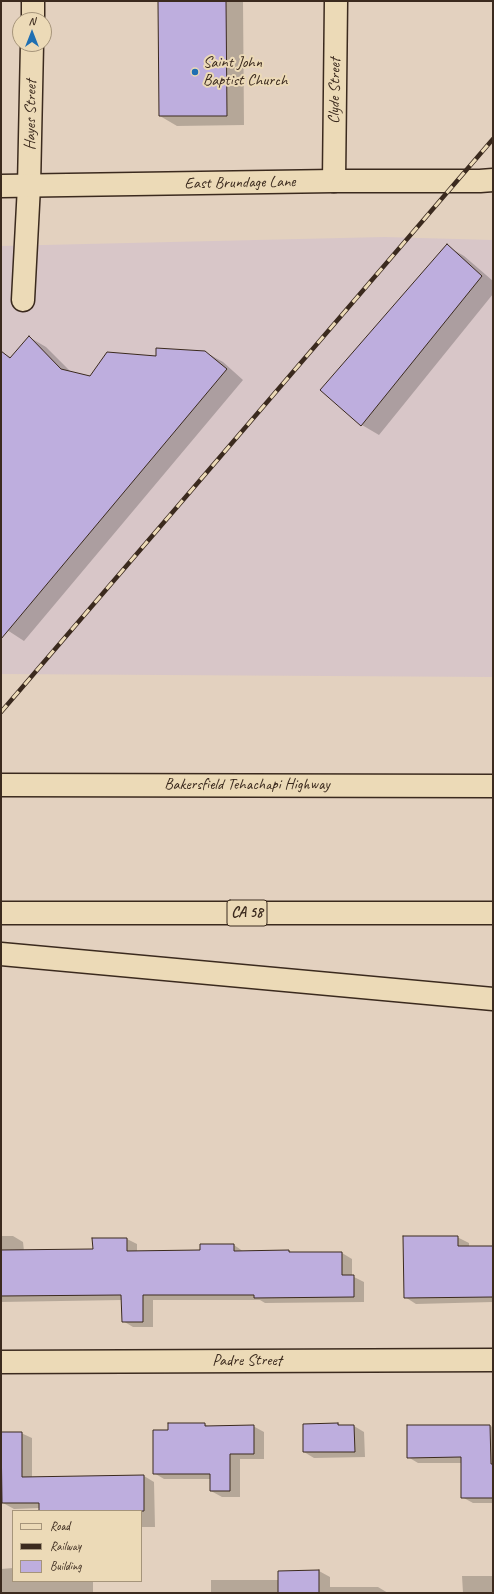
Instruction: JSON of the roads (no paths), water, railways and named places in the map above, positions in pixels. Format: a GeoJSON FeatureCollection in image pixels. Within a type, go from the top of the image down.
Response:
{"type":"FeatureCollection","features":[{"type":"Feature","properties":{"kind":"main road"},"geometry":{"type":"LineString","coordinates":[[33,1],[33,12]]}},
{"type":"Feature","properties":{"kind":"main road","name":"Clyde Street"},"geometry":{"type":"LineString","coordinates":[[334,181],[336,1]]}},
{"type":"Feature","properties":{"kind":"main road","name":"Hayes Street"},"geometry":{"type":"LineString","coordinates":[[23,300],[29,186],[32,52]]}},
{"type":"Feature","properties":{"kind":"main road","name":"East Brundage Lane"},"geometry":{"type":"LineString","coordinates":[[1,186],[334,181],[489,182]]}},
{"type":"Feature","properties":{"kind":"main road","name":"Bakersfield Tehachapi Highway"},"geometry":{"type":"LineString","coordinates":[[1,786],[493,786]]}},
{"type":"Feature","properties":{"kind":"main road","name":"CA 58"},"geometry":{"type":"LineString","coordinates":[[1,913],[493,913]]}},
{"type":"Feature","properties":{"kind":"main road"},"geometry":{"type":"LineString","coordinates":[[1,954],[493,999]]}},
{"type":"Feature","properties":{"kind":"main road","name":"Padre Street"},"geometry":{"type":"LineString","coordinates":[[1,1362],[493,1360]]}},
{"type":"Feature","properties":{"kind":"railway"},"geometry":{"type":"LineString","coordinates":[[1,712],[493,139]]}},
{"type":"Feature","properties":{"kind":"place","name":"Saint John Baptist Church"},"geometry":{"type":"Point","coordinates":[195,72]}}]}
